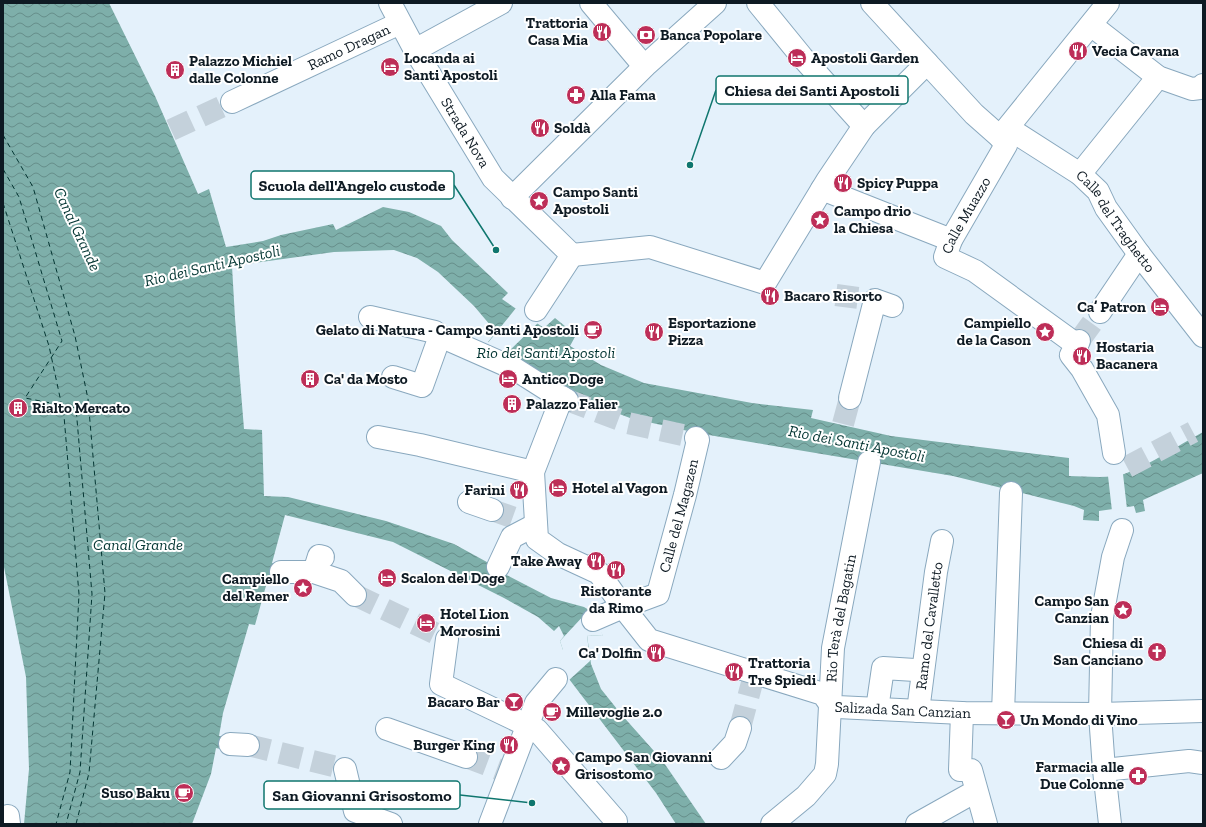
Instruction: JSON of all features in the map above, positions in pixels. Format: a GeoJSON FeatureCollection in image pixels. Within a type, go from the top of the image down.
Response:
{"type":"FeatureCollection","features":[{"type":"Feature","properties":{"kind":"street","name":"Strada Nova"},"geometry":{"type":"LineString","coordinates":[[390,3],[415,50],[493,178],[512,198]]}},
{"type":"Feature","properties":{"kind":"street"},"geometry":{"type":"LineString","coordinates":[[415,50],[501,3]]}},
{"type":"Feature","properties":{"kind":"street"},"geometry":{"type":"LineString","coordinates":[[591,3],[644,66]]}},
{"type":"Feature","properties":{"kind":"street"},"geometry":{"type":"LineString","coordinates":[[715,3],[644,66],[512,198],[572,255],[650,247],[766,283],[822,189],[864,126],[926,63]]}},
{"type":"Feature","properties":{"kind":"street"},"geometry":{"type":"LineString","coordinates":[[758,3],[802,56],[864,126]]}},
{"type":"Feature","properties":{"kind":"street","name":"Calle del Traghetto"},"geometry":{"type":"LineString","coordinates":[[872,3],[974,114],[1005,137],[1080,174],[1098,191],[1106,208],[1139,254],[1203,336]]}},
{"type":"Feature","properties":{"kind":"street"},"geometry":{"type":"LineString","coordinates":[[1099,10],[1158,77],[1192,89],[1201,87]]}},
{"type":"Feature","properties":{"kind":"street","name":"Calle Muazzo"},"geometry":{"type":"LineString","coordinates":[[1099,10],[1005,137],[951,240],[945,257],[975,271],[1078,343],[1071,355],[1082,369],[1108,415],[1114,453]]}},
{"type":"Feature","properties":{"kind":"street","name":"Ramo Dragan"},"geometry":{"type":"LineString","coordinates":[[232,102],[400,23]]}},
{"type":"Feature","properties":{"kind":"street"},"geometry":{"type":"LineString","coordinates":[[1080,174],[1158,77]]}},
{"type":"Feature","properties":{"kind":"street"},"geometry":{"type":"LineString","coordinates":[[822,189],[951,240]]}},
{"type":"Feature","properties":{"kind":"street"},"geometry":{"type":"LineString","coordinates":[[1100,312],[1139,254]]}},
{"type":"Feature","properties":{"kind":"street"},"geometry":{"type":"LineString","coordinates":[[536,310],[572,255]]}},
{"type":"Feature","properties":{"kind":"street"},"geometry":{"type":"LineString","coordinates":[[850,398],[864,375],[884,303]]}},
{"type":"Feature","properties":{"kind":"street"},"geometry":{"type":"LineString","coordinates":[[370,317],[435,332],[440,336],[515,369],[562,397],[533,475],[526,522],[512,537],[498,567]]}},
{"type":"Feature","properties":{"kind":"street"},"geometry":{"type":"LineString","coordinates":[[393,377],[422,386],[440,336]]}},
{"type":"Feature","properties":{"kind":"street"},"geometry":{"type":"LineString","coordinates":[[378,437],[420,445],[533,475]]}},
{"type":"Feature","properties":{"kind":"street","name":"Calle del Magazen"},"geometry":{"type":"LineString","coordinates":[[623,607],[658,594],[685,495],[698,440],[696,438]]}},
{"type":"Feature","properties":{"kind":"street","name":"Rio Terà del Bagatin"},"geometry":{"type":"LineString","coordinates":[[772,824],[806,796],[825,774],[827,764],[833,648],[869,462]]}},
{"type":"Feature","properties":{"kind":"street"},"geometry":{"type":"LineString","coordinates":[[1003,713],[1011,493]]}},
{"type":"Feature","properties":{"kind":"street"},"geometry":{"type":"LineString","coordinates":[[469,502],[492,510]]}},
{"type":"Feature","properties":{"kind":"street"},"geometry":{"type":"LineString","coordinates":[[526,522],[537,539],[558,554],[599,573],[623,607],[593,620]]}},
{"type":"Feature","properties":{"kind":"street"},"geometry":{"type":"LineString","coordinates":[[1110,820],[1099,710],[1102,617],[1113,557],[1122,530]]}},
{"type":"Feature","properties":{"kind":"street","name":"Ramo del Cavalletto"},"geometry":{"type":"LineString","coordinates":[[918,711],[936,572],[942,541]]}},
{"type":"Feature","properties":{"kind":"street"},"geometry":{"type":"LineString","coordinates":[[281,572],[318,565],[341,581],[354,596]]}},
{"type":"Feature","properties":{"kind":"street","name":"Salizada San Canzian"},"geometry":{"type":"LineString","coordinates":[[623,607],[649,640],[753,676],[823,694],[830,704],[837,707],[1003,713],[1099,710],[1150,713],[1203,711]]}},
{"type":"Feature","properties":{"kind":"street"},"geometry":{"type":"LineString","coordinates":[[447,639],[441,684],[537,730],[616,821]]}},
{"type":"Feature","properties":{"kind":"street"},"geometry":{"type":"LineString","coordinates":[[877,709],[882,668],[915,670]]}},
{"type":"Feature","properties":{"kind":"street"},"geometry":{"type":"LineString","coordinates":[[490,824],[506,772],[536,703],[556,679]]}},
{"type":"Feature","properties":{"kind":"street"},"geometry":{"type":"LineString","coordinates":[[962,712],[960,770],[972,770],[976,791],[986,824]]}},
{"type":"Feature","properties":{"kind":"street"},"geometry":{"type":"LineString","coordinates":[[721,758],[735,743],[740,728]]}},
{"type":"Feature","properties":{"kind":"street"},"geometry":{"type":"LineString","coordinates":[[387,729],[466,757]]}},
{"type":"Feature","properties":{"kind":"street"},"geometry":{"type":"LineString","coordinates":[[1104,770],[1196,762]]}},
{"type":"Feature","properties":{"kind":"street"},"geometry":{"type":"LineString","coordinates":[[345,769],[355,811],[391,824]]}},
{"type":"Feature","properties":{"kind":"street"},"geometry":{"type":"LineString","coordinates":[[917,824],[976,791]]}},
{"type":"Feature","properties":{"kind":"water","name":"Canal Grande"},"geometry":{"type":"Polygon","coordinates":[[[3,3],[109,3],[155,96],[198,194],[209,189],[226,247],[263,241],[281,235],[333,224],[336,230],[383,207],[409,212],[441,226],[452,240],[508,293],[502,299],[544,328],[555,318],[576,335],[570,346],[601,365],[644,383],[752,403],[813,410],[811,418],[891,436],[1069,458],[1069,476],[1118,476],[1154,460],[1203,432],[1203,473],[1143,500],[1145,511],[1136,513],[1134,506],[1099,511],[1099,521],[1083,520],[1084,510],[1074,506],[953,476],[697,433],[630,418],[569,395],[488,342],[496,332],[474,306],[438,272],[417,258],[394,250],[334,252],[232,266],[244,429],[262,430],[264,496],[288,497],[386,521],[454,544],[496,567],[499,571],[551,598],[584,607],[589,610],[603,636],[587,635],[591,664],[601,689],[662,760],[706,824],[676,824],[656,793],[569,679],[560,641],[564,636],[559,626],[554,631],[538,617],[504,598],[393,542],[285,515],[272,563],[282,566],[280,578],[269,575],[255,625],[249,624],[223,713],[219,736],[227,737],[225,750],[216,748],[211,774],[192,824],[24,824],[29,769],[26,677],[3,562],[3,3]]]}},
{"type":"Feature","properties":{"kind":"pier"},"geometry":{"type":"Polygon","coordinates":[[[516,308],[520,311],[521,309],[539,322],[505,355],[487,344],[516,308]]]}},
{"type":"Feature","properties":{"kind":"pier"},"geometry":{"type":"Polygon","coordinates":[[[1127,470],[1128,472],[1123,474],[1127,509],[1112,511],[1108,476],[1127,470]]]}},
{"type":"Feature","properties":{"kind":"pier"},"geometry":{"type":"Polygon","coordinates":[[[587,612],[600,628],[603,636],[587,635],[590,661],[568,681],[560,641],[587,612]]]}},
{"type":"Feature","properties":{"kind":"ferry route"},"geometry":{"type":"LineString","coordinates":[[3,135],[33,187],[75,336],[88,399],[105,593],[89,773],[76,824]]}},
{"type":"Feature","properties":{"kind":"ferry route"},"geometry":{"type":"LineString","coordinates":[[3,169],[19,197],[62,341],[25,398],[76,408],[92,594],[80,772],[66,824]]}},
{"type":"Feature","properties":{"kind":"ferry route"},"geometry":{"type":"LineString","coordinates":[[3,203],[49,346],[64,416],[79,594],[70,772],[56,824]]}},
{"type":"Feature","properties":{"kind":"tunnel"},"geometry":{"type":"LineString","coordinates":[[171,130],[232,102]]}},
{"type":"Feature","properties":{"kind":"tunnel"},"geometry":{"type":"LineString","coordinates":[[836,295],[875,300]]}},
{"type":"Feature","properties":{"kind":"tunnel"},"geometry":{"type":"LineString","coordinates":[[1079,341],[1100,312]]}},
{"type":"Feature","properties":{"kind":"tunnel"},"geometry":{"type":"LineString","coordinates":[[843,424],[850,398]]}},
{"type":"Feature","properties":{"kind":"tunnel"},"geometry":{"type":"LineString","coordinates":[[567,400],[628,423],[696,438]]}},
{"type":"Feature","properties":{"kind":"tunnel"},"geometry":{"type":"LineString","coordinates":[[1127,467],[1193,432]]}},
{"type":"Feature","properties":{"kind":"tunnel"},"geometry":{"type":"LineString","coordinates":[[492,510],[517,519]]}},
{"type":"Feature","properties":{"kind":"tunnel"},"geometry":{"type":"LineString","coordinates":[[355,595],[447,639]]}},
{"type":"Feature","properties":{"kind":"tunnel"},"geometry":{"type":"LineString","coordinates":[[740,728],[753,679]]}},
{"type":"Feature","properties":{"kind":"tunnel"},"geometry":{"type":"LineString","coordinates":[[248,745],[345,769]]}},
{"type":"Feature","properties":{"kind":"tunnel"},"geometry":{"type":"LineString","coordinates":[[466,757],[503,771]]}},
{"type":"Feature","properties":{"kind":"place","name":"Trattoria Casa Mia"},"geometry":{"type":"Point","coordinates":[602,32]}},
{"type":"Feature","properties":{"kind":"place","name":"Banca Popolare"},"geometry":{"type":"Point","coordinates":[646,35]}},
{"type":"Feature","properties":{"kind":"place","name":"Vecia Cavana"},"geometry":{"type":"Point","coordinates":[1078,51]}},
{"type":"Feature","properties":{"kind":"place","name":"Apostoli Garden"},"geometry":{"type":"Point","coordinates":[797,58]}},
{"type":"Feature","properties":{"kind":"place","name":"Locanda ai Santi Apostoli"},"geometry":{"type":"Point","coordinates":[390,67]}},
{"type":"Feature","properties":{"kind":"place","name":"Palazzo Michiel dalle Colonne"},"geometry":{"type":"Point","coordinates":[175,70]}},
{"type":"Feature","properties":{"kind":"place","name":"Alla Fama"},"geometry":{"type":"Point","coordinates":[576,95]}},
{"type":"Feature","properties":{"kind":"place","name":"Soldà"},"geometry":{"type":"Point","coordinates":[540,128]}},
{"type":"Feature","properties":{"kind":"place","name":"Chiesa dei Santi Apostoli"},"geometry":{"type":"Point","coordinates":[690,165]}},
{"type":"Feature","properties":{"kind":"place","name":"Spicy Puppa"},"geometry":{"type":"Point","coordinates":[843,183]}},
{"type":"Feature","properties":{"kind":"place","name":"Campo Santi Apostoli"},"geometry":{"type":"Point","coordinates":[539,201]}},
{"type":"Feature","properties":{"kind":"place","name":"Campo drio la Chiesa"},"geometry":{"type":"Point","coordinates":[820,220]}},
{"type":"Feature","properties":{"kind":"place","name":"Scuola dell'Angelo custode"},"geometry":{"type":"Point","coordinates":[496,250]}},
{"type":"Feature","properties":{"kind":"place","name":"Bacaro Risorto"},"geometry":{"type":"Point","coordinates":[770,296]}},
{"type":"Feature","properties":{"kind":"place","name":"Ca’ Patron"},"geometry":{"type":"Point","coordinates":[1160,307]}},
{"type":"Feature","properties":{"kind":"place","name":"Gelato di Natura - Campo Santi Apostoli"},"geometry":{"type":"Point","coordinates":[593,330]}},
{"type":"Feature","properties":{"kind":"place","name":"Esportazione Pizza"},"geometry":{"type":"Point","coordinates":[654,332]}},
{"type":"Feature","properties":{"kind":"place","name":"Campiello de la Cason"},"geometry":{"type":"Point","coordinates":[1045,332]}},
{"type":"Feature","properties":{"kind":"place","name":"Hostaria Bacanera"},"geometry":{"type":"Point","coordinates":[1082,356]}},
{"type":"Feature","properties":{"kind":"place","name":"Ca' da Mosto"},"geometry":{"type":"Point","coordinates":[310,379]}},
{"type":"Feature","properties":{"kind":"place","name":"Antico Doge"},"geometry":{"type":"Point","coordinates":[508,379]}},
{"type":"Feature","properties":{"kind":"place","name":"Palazzo Falier"},"geometry":{"type":"Point","coordinates":[512,404]}},
{"type":"Feature","properties":{"kind":"place","name":"Rialto Mercato"},"geometry":{"type":"Point","coordinates":[18,408]}},
{"type":"Feature","properties":{"kind":"place","name":"Hotel al Vagon"},"geometry":{"type":"Point","coordinates":[558,488]}},
{"type":"Feature","properties":{"kind":"place","name":"Farini"},"geometry":{"type":"Point","coordinates":[519,490]}},
{"type":"Feature","properties":{"kind":"place","name":"Take Away"},"geometry":{"type":"Point","coordinates":[596,561]}},
{"type":"Feature","properties":{"kind":"place","name":"Ristorante da Rimo"},"geometry":{"type":"Point","coordinates":[616,570]}},
{"type":"Feature","properties":{"kind":"place","name":"Scalon del Doge"},"geometry":{"type":"Point","coordinates":[387,578]}},
{"type":"Feature","properties":{"kind":"place","name":"Campiello del Remer"},"geometry":{"type":"Point","coordinates":[303,588]}},
{"type":"Feature","properties":{"kind":"place","name":"Campo San Canzian"},"geometry":{"type":"Point","coordinates":[1123,610]}},
{"type":"Feature","properties":{"kind":"place","name":"Hotel Lion Morosini"},"geometry":{"type":"Point","coordinates":[426,623]}},
{"type":"Feature","properties":{"kind":"place","name":"Chiesa di San Canciano"},"geometry":{"type":"Point","coordinates":[1157,652]}},
{"type":"Feature","properties":{"kind":"place","name":"Ca' Dolfin"},"geometry":{"type":"Point","coordinates":[656,653]}},
{"type":"Feature","properties":{"kind":"place","name":"Trattoria Tre Spiedi"},"geometry":{"type":"Point","coordinates":[734,672]}},
{"type":"Feature","properties":{"kind":"place","name":"Bacaro Bar"},"geometry":{"type":"Point","coordinates":[514,702]}},
{"type":"Feature","properties":{"kind":"place","name":"Millevoglie 2.0"},"geometry":{"type":"Point","coordinates":[552,712]}},
{"type":"Feature","properties":{"kind":"place","name":"Un Mondo di Vino"},"geometry":{"type":"Point","coordinates":[1006,720]}},
{"type":"Feature","properties":{"kind":"place","name":"Burger King"},"geometry":{"type":"Point","coordinates":[509,745]}},
{"type":"Feature","properties":{"kind":"place","name":"Campo San Giovanni Grisostomo"},"geometry":{"type":"Point","coordinates":[561,766]}},
{"type":"Feature","properties":{"kind":"place","name":"Farmacia alle Due Colonne"},"geometry":{"type":"Point","coordinates":[1138,776]}},
{"type":"Feature","properties":{"kind":"place","name":"Suso Baku"},"geometry":{"type":"Point","coordinates":[184,793]}},
{"type":"Feature","properties":{"kind":"place","name":"San Giovanni Grisostomo"},"geometry":{"type":"Point","coordinates":[532,803]}},
{"type":"Feature","properties":{"kind":"water label","name":"Rio dei Santi Apostoli"},"geometry":{"type":"Point","coordinates":[212,265]}},
{"type":"Feature","properties":{"kind":"water label","name":"Rio dei Santi Apostoli"},"geometry":{"type":"Point","coordinates":[546,352]}},
{"type":"Feature","properties":{"kind":"water label","name":"Rio dei Santi Apostoli"},"geometry":{"type":"Point","coordinates":[857,443]}}]}
